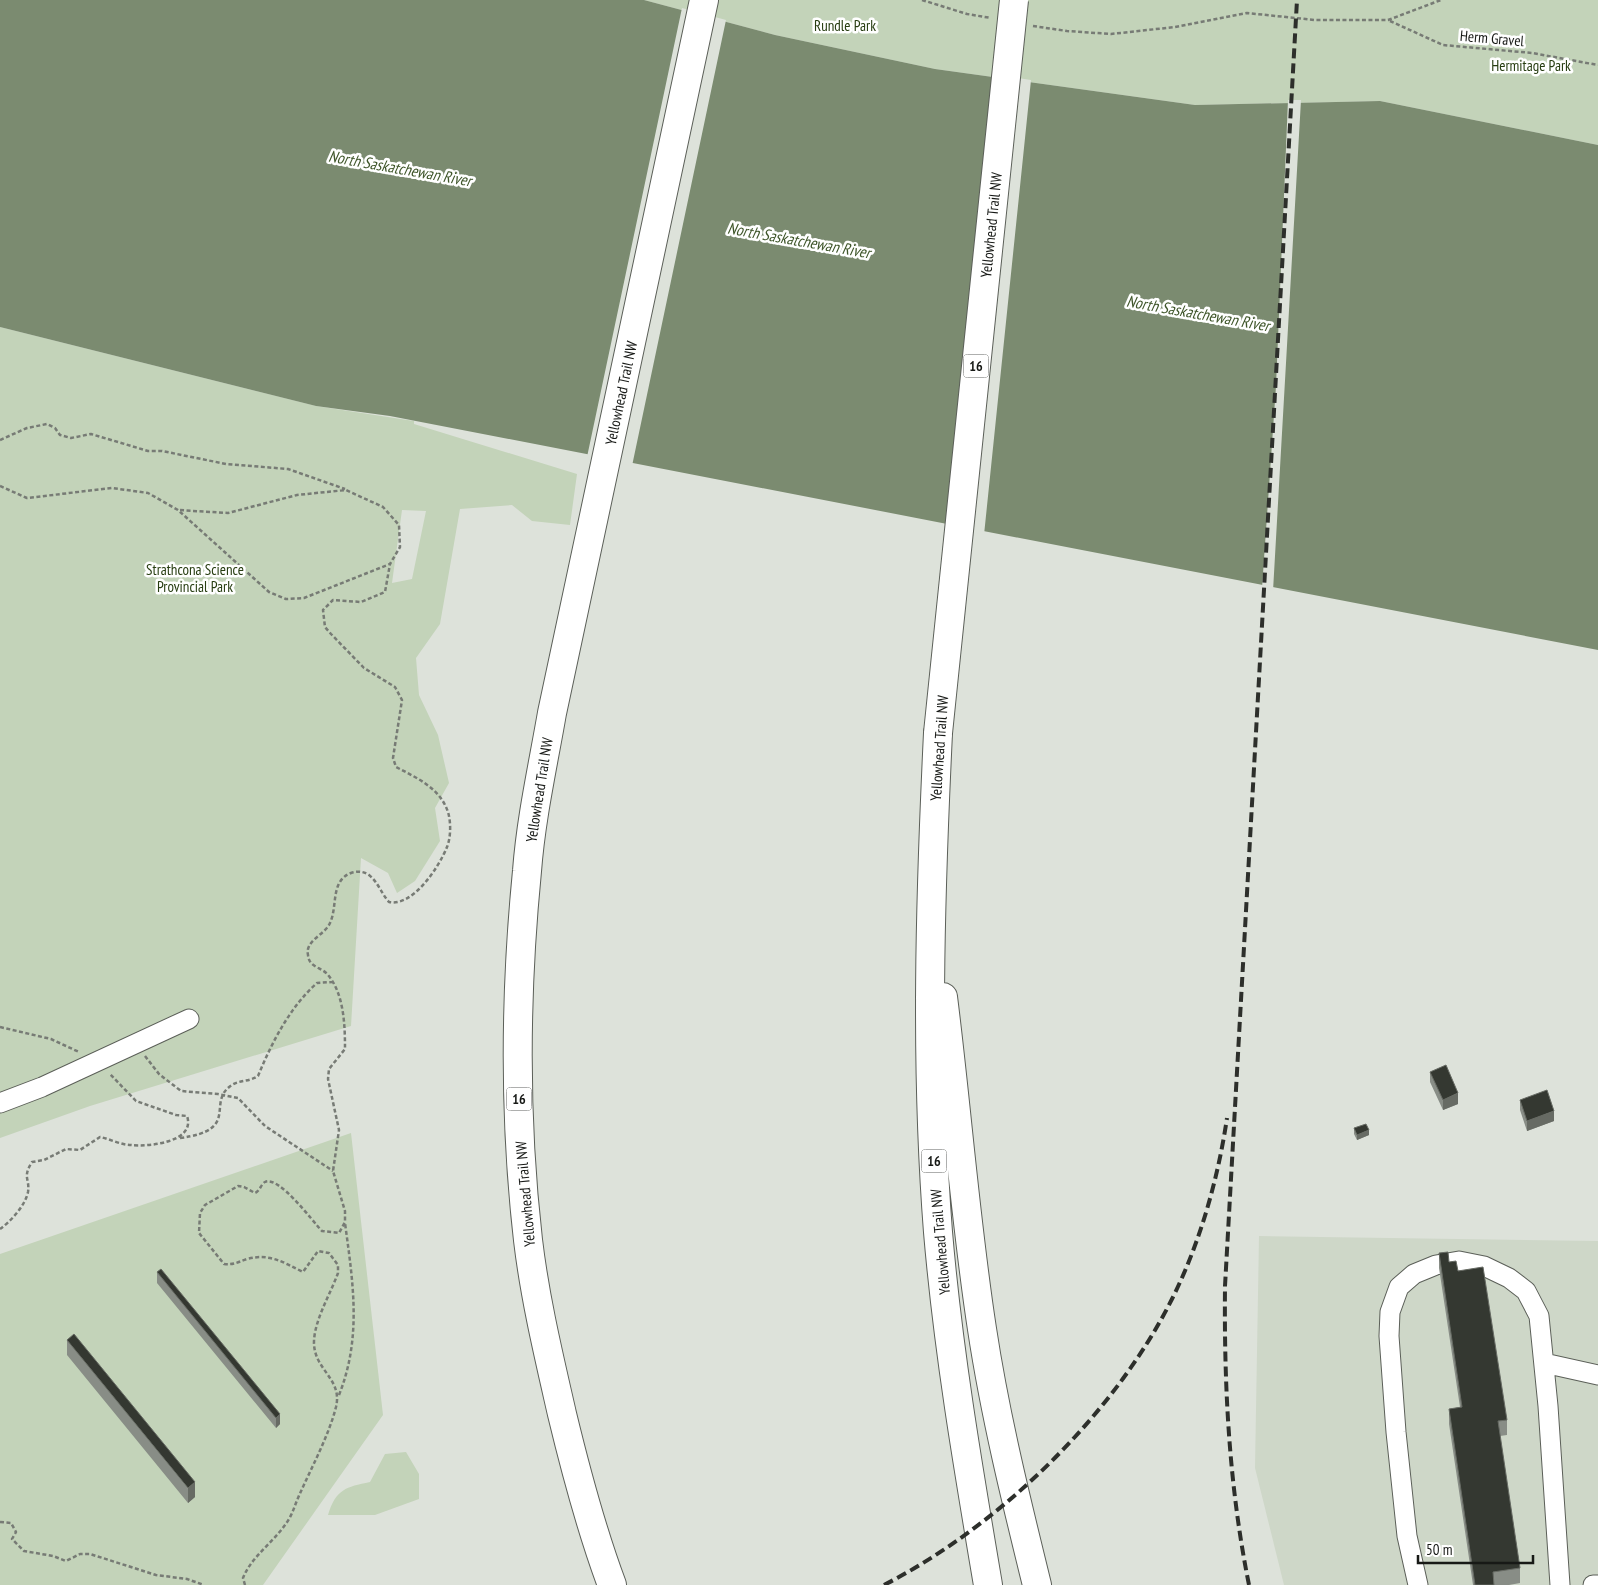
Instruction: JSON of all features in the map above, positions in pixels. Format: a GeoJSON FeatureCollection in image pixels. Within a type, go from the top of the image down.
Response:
{"type":"FeatureCollection","features":[{"type":"Feature","properties":{"kind":"highway","name":"Yellowhead Trail NW"},"geometry":{"type":"LineString","coordinates":[[612,1585],[579,1484],[546,1342],[528,1241],[520,1143],[519,1021],[522,929],[527,869],[552,713],[704,0]]}},
{"type":"Feature","properties":{"kind":"highway","name":"Yellowhead Trail NW"},"geometry":{"type":"LineString","coordinates":[[988,1585],[959,1414],[947,1324],[938,1232],[929,1040],[930,893],[938,733],[1014,0]]}},
{"type":"Feature","properties":{"kind":"highway"},"geometry":{"type":"LineString","coordinates":[[930,893],[954,1084],[969,1238],[982,1331],[1008,1463],[1037,1585]]}},
{"type":"Feature","properties":{"kind":"lane"},"geometry":{"type":"LineString","coordinates":[[0,1104],[189,1019]]}},
{"type":"Feature","properties":{"kind":"lane"},"geometry":{"type":"LineString","coordinates":[[1418,1585],[1390,1453],[1390,1312],[1399,1287],[1414,1274],[1436,1264],[1460,1261],[1484,1266],[1509,1278],[1526,1291],[1539,1316],[1560,1585]]}},
{"type":"Feature","properties":{"kind":"lane"},"geometry":{"type":"LineString","coordinates":[[1544,1363],[1598,1375]]}},
{"type":"Feature","properties":{"kind":"lane"},"geometry":{"type":"LineString","coordinates":[[1593,1585],[1598,1585]]}},
{"type":"Feature","properties":{"kind":"path"},"geometry":{"type":"LineString","coordinates":[[922,0],[967,14],[993,19]]}},
{"type":"Feature","properties":{"kind":"path"},"geometry":{"type":"LineString","coordinates":[[1030,25],[1067,31],[1111,34],[1175,27],[1247,13],[1315,20],[1388,20],[1441,0]]}},
{"type":"Feature","properties":{"kind":"path","name":"Herm Gravel"},"geometry":{"type":"LineString","coordinates":[[1388,20],[1443,45],[1532,53],[1598,65]]}},
{"type":"Feature","properties":{"kind":"path"},"geometry":{"type":"LineString","coordinates":[[0,440],[27,428],[47,424],[55,428],[60,435],[71,438],[91,434],[148,451],[162,451],[226,464],[288,469],[346,490],[383,507],[399,525],[400,547],[390,564],[385,592],[361,602],[333,600],[323,610],[323,619],[325,627],[364,668],[395,687],[402,700],[393,758],[394,762],[396,768],[426,782],[438,795],[448,812],[448,846],[414,895],[402,902],[389,902],[381,894],[377,883],[363,872],[355,871],[343,876],[337,887],[331,922],[324,932],[309,946],[307,953],[312,966],[326,973],[332,982],[343,1014],[345,1049],[328,1069],[328,1079],[339,1130],[333,1171],[343,1199],[352,1282],[354,1340],[347,1374],[311,1472],[290,1518],[278,1534],[250,1563],[243,1578],[245,1585]]}},
{"type":"Feature","properties":{"kind":"path"},"geometry":{"type":"LineString","coordinates":[[0,486],[27,498],[112,488],[148,493],[178,510],[269,592],[286,599],[304,598],[390,564]]}},
{"type":"Feature","properties":{"kind":"path"},"geometry":{"type":"LineString","coordinates":[[178,510],[228,513],[298,496],[346,490]]}},
{"type":"Feature","properties":{"kind":"path"},"geometry":{"type":"LineString","coordinates":[[0,1229],[11,1222],[24,1202],[28,1191],[27,1170],[32,1162],[44,1160],[66,1148],[80,1150],[100,1137],[130,1146],[194,1136],[214,1127],[219,1120],[220,1102],[224,1095],[232,1084],[245,1082],[258,1076],[264,1057],[300,1000],[317,983],[332,982]]}},
{"type":"Feature","properties":{"kind":"path"},"geometry":{"type":"LineString","coordinates":[[0,1026],[51,1039],[73,1047],[112,1076],[136,1101],[176,1115],[187,1116],[189,1122],[186,1133],[179,1138]]}},
{"type":"Feature","properties":{"kind":"path"},"geometry":{"type":"LineString","coordinates":[[132,1046],[140,1050],[159,1074],[181,1092],[224,1095],[238,1098],[266,1126],[333,1171]]}},
{"type":"Feature","properties":{"kind":"path"},"geometry":{"type":"LineString","coordinates":[[338,1397],[332,1380],[319,1365],[314,1342],[316,1328],[338,1273],[338,1265],[334,1258],[329,1253],[318,1251],[303,1272],[274,1257],[247,1259],[233,1265],[224,1264],[199,1233],[198,1221],[205,1205],[238,1186],[255,1193],[264,1182],[276,1182],[302,1206],[322,1231],[339,1233],[345,1221]]}},
{"type":"Feature","properties":{"kind":"path"},"geometry":{"type":"LineString","coordinates":[[0,1522],[12,1523],[16,1532],[12,1539],[14,1544],[24,1551],[66,1561],[80,1554],[90,1554],[156,1575],[187,1579],[204,1585]]}},
{"type":"Feature","properties":{"kind":"shaded area"},"geometry":{"type":"Polygon","coordinates":[[[1259,1236],[1598,1241],[1598,1585],[1284,1585],[1255,1468],[1259,1236]]]}},
{"type":"Feature","properties":{"kind":"green space","name":"Hermitage Park"},"geometry":{"type":"Polygon","coordinates":[[[644,0],[1598,0],[1598,145],[1380,101],[1195,105],[935,69],[775,35],[644,0]]]}},
{"type":"Feature","properties":{"kind":"green space","name":"Strathcona Science Provincial Park"},"geometry":{"type":"Polygon","coordinates":[[[0,327],[316,406],[414,421],[414,424],[577,474],[570,525],[532,521],[512,505],[460,509],[440,624],[416,658],[419,695],[438,735],[449,783],[435,808],[440,841],[415,881],[397,893],[388,873],[361,858],[351,1026],[90,1106],[0,1138],[0,327]],[[402,510],[392,583],[412,579],[426,511],[402,510]]]}},
{"type":"Feature","properties":{"kind":"green space"},"geometry":{"type":"Polygon","coordinates":[[[351,1133],[383,1415],[263,1585],[0,1585],[0,1254],[351,1133]]]}},
{"type":"Feature","properties":{"kind":"green space"},"geometry":{"type":"Polygon","coordinates":[[[406,1452],[419,1474],[419,1499],[375,1515],[328,1515],[338,1494],[348,1488],[370,1482],[385,1454],[406,1452]]]}},
{"type":"Feature","properties":{"kind":"water","name":"North Saskatchewan River"},"geometry":{"type":"Polygon","coordinates":[[[0,0],[644,0],[775,35],[935,69],[1195,105],[1380,101],[1598,145],[1598,650],[390,416],[316,406],[0,327],[0,0]]]}},
{"type":"Feature","properties":{"kind":"pier"},"geometry":{"type":"Polygon","coordinates":[[[682,8],[726,20],[632,466],[587,457],[682,8]]]}},
{"type":"Feature","properties":{"kind":"pier"},"geometry":{"type":"Polygon","coordinates":[[[992,74],[1031,80],[984,535],[945,527],[992,74]]]}},
{"type":"Feature","properties":{"kind":"pier"},"geometry":{"type":"Polygon","coordinates":[[[1288,100],[1301,100],[1273,591],[1262,588],[1276,386],[1288,100]]]}},
{"type":"Feature","properties":{"kind":"building"},"geometry":{"type":"Polygon","coordinates":[[[1446,1065],[1458,1093],[1443,1100],[1430,1072],[1446,1065]]]}},
{"type":"Feature","properties":{"kind":"building"},"geometry":{"type":"Polygon","coordinates":[[[1547,1090],[1554,1111],[1527,1121],[1520,1100],[1547,1090]]]}},
{"type":"Feature","properties":{"kind":"building"},"geometry":{"type":"Polygon","coordinates":[[[1366,1124],[1369,1130],[1357,1135],[1354,1128],[1366,1124]]]}},
{"type":"Feature","properties":{"kind":"building"},"geometry":{"type":"Polygon","coordinates":[[[1448,1252],[1449,1262],[1456,1261],[1458,1271],[1483,1267],[1507,1420],[1498,1421],[1520,1568],[1493,1572],[1494,1585],[1475,1585],[1449,1409],[1462,1407],[1439,1253],[1448,1252]]]}},
{"type":"Feature","properties":{"kind":"building"},"geometry":{"type":"Polygon","coordinates":[[[161,1269],[280,1414],[276,1418],[157,1272],[161,1269]]]}},
{"type":"Feature","properties":{"kind":"building"},"geometry":{"type":"Polygon","coordinates":[[[74,1334],[195,1482],[188,1488],[67,1340],[74,1334]]]}},
{"type":"Feature","properties":{"kind":"railway"},"geometry":{"type":"LineString","coordinates":[[1249,1585],[1232,1474],[1227,1399],[1225,1286],[1297,0]]}},
{"type":"Feature","properties":{"kind":"railway"},"geometry":{"type":"LineString","coordinates":[[884,1585],[927,1561],[969,1532],[1010,1499],[1086,1425],[1119,1384],[1148,1342],[1172,1299],[1191,1256],[1207,1210],[1219,1164],[1227,1118]]}},
{"type":"Feature","properties":{"kind":"park label","name":"Rundle Park"},"geometry":{"type":"Point","coordinates":[845,25]}}]}
